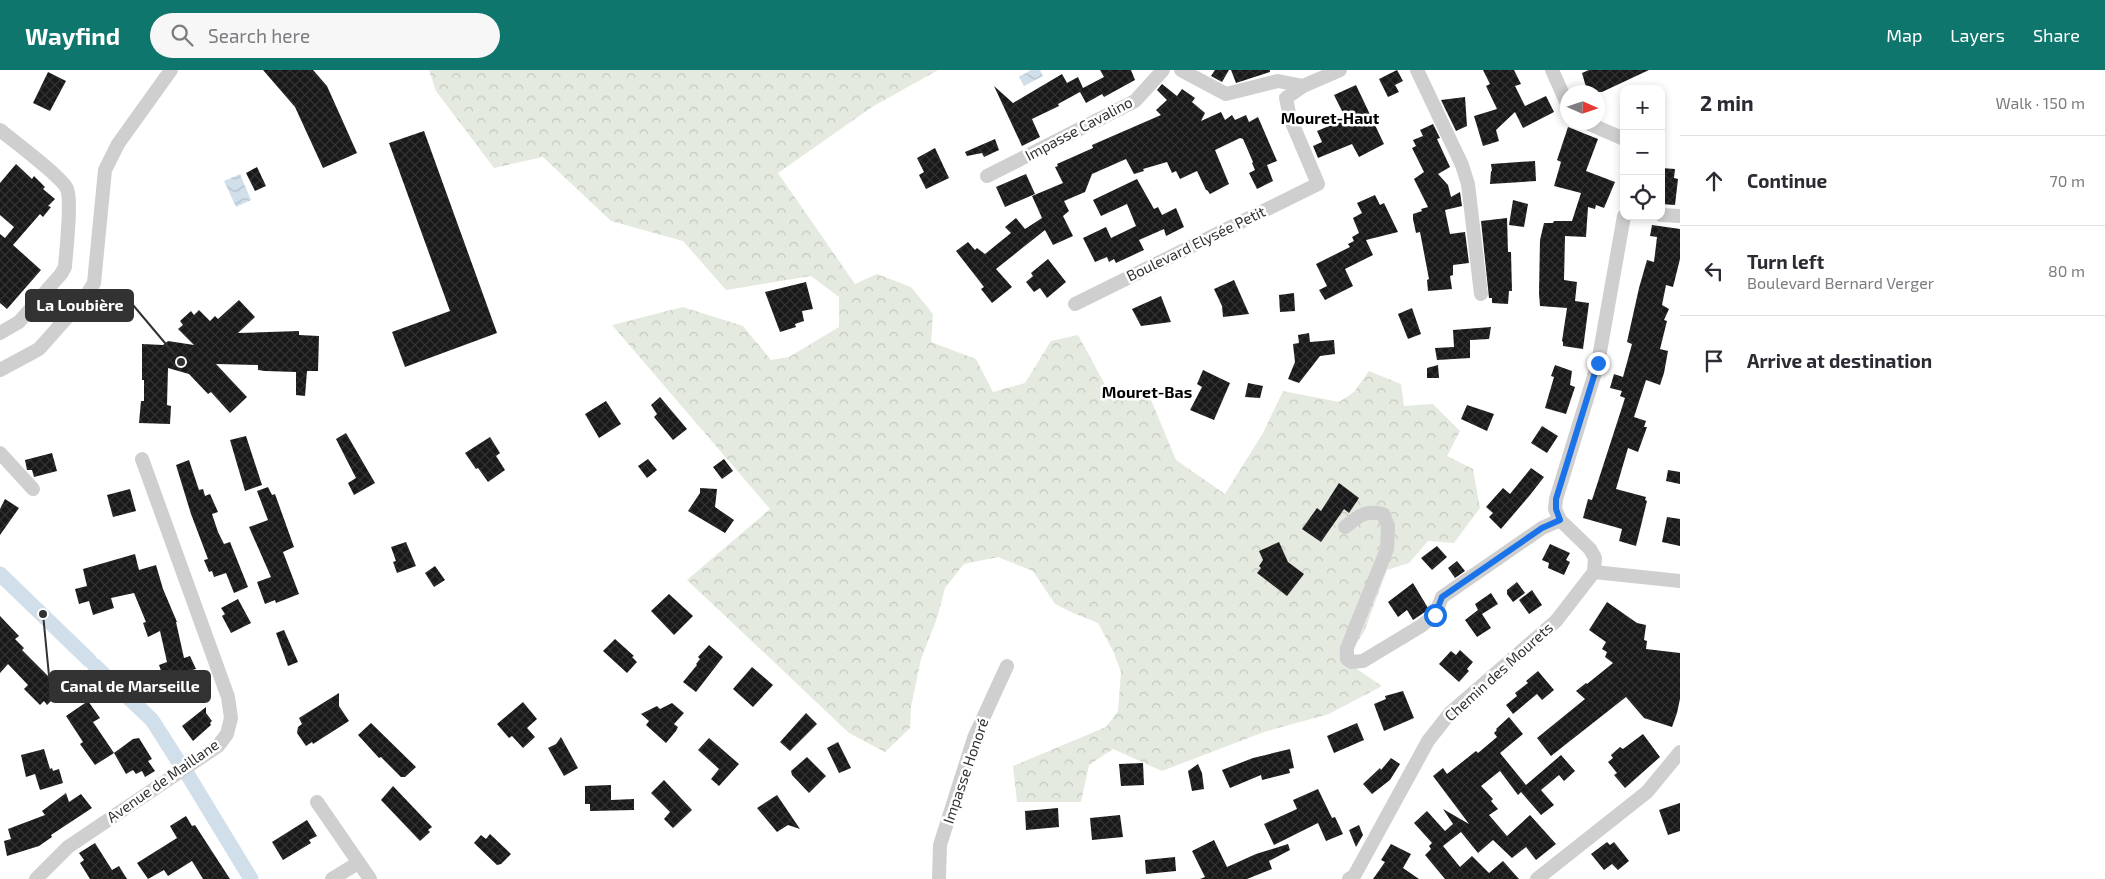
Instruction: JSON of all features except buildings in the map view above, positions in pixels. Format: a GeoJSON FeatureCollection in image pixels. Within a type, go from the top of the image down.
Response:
{"type":"FeatureCollection","features":[{"type":"Feature","properties":{"kind":"street"},"geometry":{"type":"LineString","coordinates":[[0,370],[39,349],[86,296],[94,283],[105,170],[118,144],[171,70]]}},
{"type":"Feature","properties":{"kind":"street","name":"Impasse Cavalino"},"geometry":{"type":"LineString","coordinates":[[987,176],[1135,101],[1163,70]]}},
{"type":"Feature","properties":{"kind":"street"},"geometry":{"type":"LineString","coordinates":[[1181,70],[1226,94],[1278,81],[1303,86],[1340,70]]}},
{"type":"Feature","properties":{"kind":"street"},"geometry":{"type":"LineString","coordinates":[[1417,70],[1462,165],[1468,184],[1481,294]]}},
{"type":"Feature","properties":{"kind":"street"},"geometry":{"type":"LineString","coordinates":[[1552,70],[1560,88]]}},
{"type":"Feature","properties":{"kind":"street","name":"Boulevard Elysée Petit"},"geometry":{"type":"LineString","coordinates":[[1075,304],[1318,184],[1290,118],[1286,98],[1303,86]]}},
{"type":"Feature","properties":{"kind":"street"},"geometry":{"type":"LineString","coordinates":[[0,130],[58,178],[67,189],[68,202],[65,266],[61,274],[19,322],[0,333]]}},
{"type":"Feature","properties":{"kind":"street"},"geometry":{"type":"LineString","coordinates":[[1603,130],[1620,137]]}},
{"type":"Feature","properties":{"kind":"street"},"geometry":{"type":"LineString","coordinates":[[1665,215],[1680,216]]}},
{"type":"Feature","properties":{"kind":"street"},"geometry":{"type":"LineString","coordinates":[[1623,220],[1598,363],[1556,499],[1556,509],[1560,520],[1590,549],[1594,558],[1594,572],[1680,582]]}},
{"type":"Feature","properties":{"kind":"street"},"geometry":{"type":"LineString","coordinates":[[0,453],[33,489]]}},
{"type":"Feature","properties":{"kind":"street","name":"Avenue de Maillane"},"geometry":{"type":"LineString","coordinates":[[36,879],[68,847],[218,746],[227,734],[231,718],[228,697],[142,459]]}},
{"type":"Feature","properties":{"kind":"street"},"geometry":{"type":"LineString","coordinates":[[1345,527],[1362,514],[1368,512],[1383,514],[1388,526],[1387,548],[1347,648],[1348,659],[1351,662],[1356,662],[1364,661],[1421,626],[1435,615],[1442,597],[1542,528],[1560,520]]}},
{"type":"Feature","properties":{"kind":"street","name":"Chemin des Mourets"},"geometry":{"type":"LineString","coordinates":[[1350,879],[1354,876],[1428,741],[1450,713],[1556,621],[1594,572]]}},
{"type":"Feature","properties":{"kind":"street","name":"Impasse Honoré"},"geometry":{"type":"LineString","coordinates":[[939,879],[940,845],[971,747],[1007,666]]}},
{"type":"Feature","properties":{"kind":"street"},"geometry":{"type":"LineString","coordinates":[[1537,879],[1647,792],[1680,752]]}},
{"type":"Feature","properties":{"kind":"street"},"geometry":{"type":"LineString","coordinates":[[317,802],[370,879]]}},
{"type":"Feature","properties":{"kind":"street"},"geometry":{"type":"LineString","coordinates":[[332,879],[358,863]]}},
{"type":"Feature","properties":{"kind":"green space"},"geometry":{"type":"Polygon","coordinates":[[[429,70],[938,70],[872,107],[778,173],[855,284],[877,274],[911,287],[933,314],[931,342],[976,359],[993,392],[1025,383],[1051,341],[1078,335],[1109,392],[1151,400],[1176,460],[1225,494],[1263,433],[1283,391],[1339,402],[1354,392],[1369,371],[1401,384],[1404,406],[1433,404],[1460,431],[1447,456],[1473,469],[1480,508],[1454,543],[1428,541],[1409,563],[1387,570],[1364,632],[1345,661],[1382,686],[1329,714],[1264,732],[1162,771],[1113,749],[1089,765],[1081,802],[1017,802],[1013,766],[1106,727],[1118,711],[1121,672],[1114,653],[1098,623],[1055,604],[1033,571],[998,557],[964,564],[945,588],[937,618],[921,659],[911,707],[910,728],[885,752],[849,733],[687,580],[770,509],[612,325],[683,307],[743,326],[771,360],[789,357],[839,327],[839,297],[811,276],[726,290],[683,241],[611,221],[543,157],[494,168],[436,91],[429,70]]]}},
{"type":"Feature","properties":{"kind":"water"},"geometry":{"type":"Polygon","coordinates":[[[1031,70],[1040,70],[1043,76],[1024,86],[1019,77],[1031,70]]]}},
{"type":"Feature","properties":{"kind":"water"},"geometry":{"type":"Polygon","coordinates":[[[240,174],[251,200],[236,207],[224,181],[240,174]]]}},
{"type":"Feature","properties":{"kind":"waterway"},"geometry":{"type":"LineString","coordinates":[[0,574],[89,660]]}},
{"type":"Feature","properties":{"kind":"waterway"},"geometry":{"type":"LineString","coordinates":[[94,665],[152,720],[182,767]]}},
{"type":"Feature","properties":{"kind":"waterway"},"geometry":{"type":"LineString","coordinates":[[186,772],[251,879]]}},
{"type":"Feature","properties":{"kind":"place","name":"La Loubière"},"geometry":{"type":"Point","coordinates":[181,362]}},
{"type":"Feature","properties":{"kind":"place","name":"Canal de Marseille"},"geometry":{"type":"Point","coordinates":[43,614]}},
{"type":"Feature","properties":{"kind":"district","name":"Mouret-Haut"},"geometry":{"type":"Point","coordinates":[1330,118]}},
{"type":"Feature","properties":{"kind":"district","name":"Mouret-Bas"},"geometry":{"type":"Point","coordinates":[1147,392]}},
{"type":"Feature","properties":{"kind":"route"},"geometry":{"type":"LineString","coordinates":[[1435,615],[1442,597],[1542,528],[1560,520],[1556,509],[1556,499],[1598,363]]}}]}
